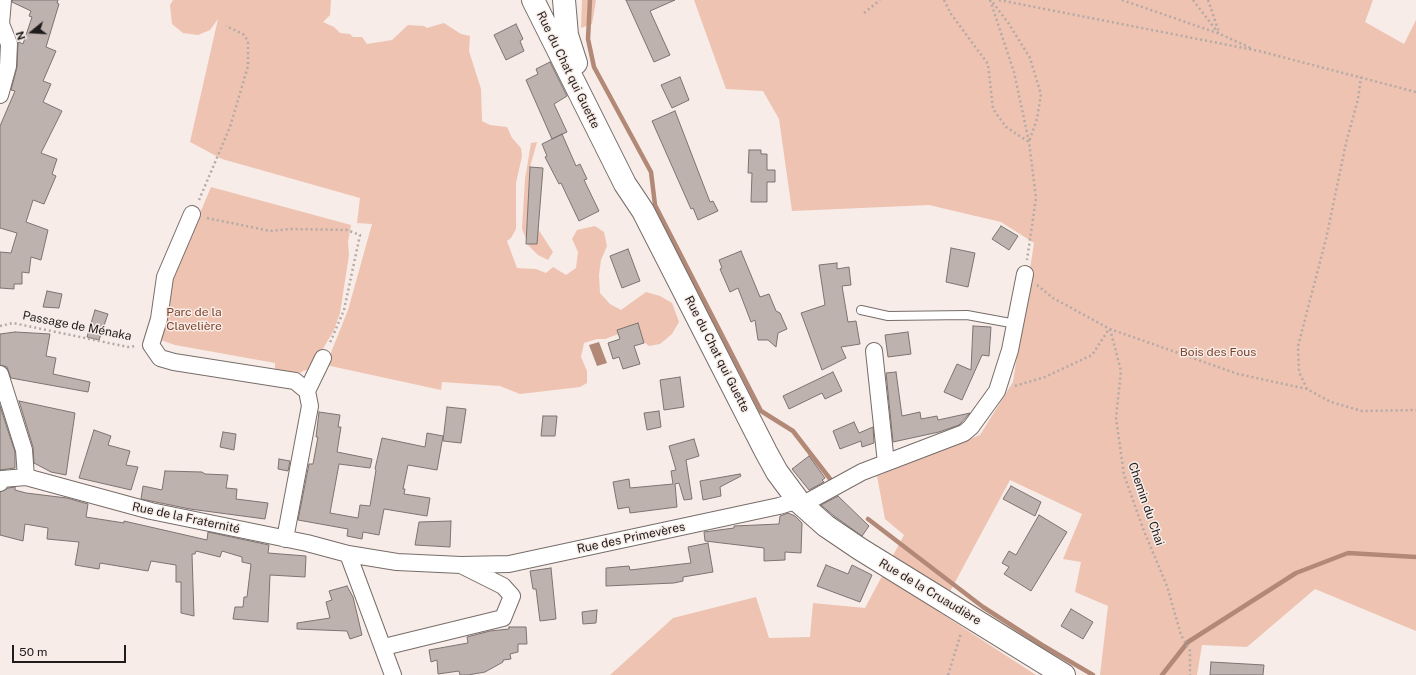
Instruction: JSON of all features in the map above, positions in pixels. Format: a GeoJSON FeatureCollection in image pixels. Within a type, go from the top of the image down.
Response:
{"type":"FeatureCollection","features":[{"type":"Feature","properties":{"kind":"main road","name":"Rue du Chat qui Guette"},"geometry":{"type":"LineString","coordinates":[[533,0],[625,184],[638,202]]}},
{"type":"Feature","properties":{"kind":"main road","name":"Rue du Chat qui Guette"},"geometry":{"type":"LineString","coordinates":[[564,0],[567,35],[572,54],[631,181],[638,202],[766,452],[777,472],[800,502]]}},
{"type":"Feature","properties":{"kind":"main road","name":"Rue de la Cruaudière"},"geometry":{"type":"LineString","coordinates":[[800,502],[826,526],[860,550],[966,613],[1064,675]]}},
{"type":"Feature","properties":{"kind":"street"},"geometry":{"type":"LineString","coordinates":[[0,95],[8,66],[9,51],[9,44],[1,24],[3,0]]}},
{"type":"Feature","properties":{"kind":"street"},"geometry":{"type":"LineString","coordinates":[[192,214],[165,277],[159,319],[151,345],[160,358],[174,362],[295,381],[307,390]]}},
{"type":"Feature","properties":{"kind":"street","name":"Rue des Primevères"},"geometry":{"type":"LineString","coordinates":[[348,554],[397,562],[460,565],[509,564],[789,503],[809,501],[862,472],[964,433],[971,427],[997,392],[1010,350],[1025,274]]}},
{"type":"Feature","properties":{"kind":"street"},"geometry":{"type":"LineString","coordinates":[[874,351],[886,463]]}},
{"type":"Feature","properties":{"kind":"street"},"geometry":{"type":"LineString","coordinates":[[285,539],[310,406],[307,390],[323,358]]}},
{"type":"Feature","properties":{"kind":"street"},"geometry":{"type":"LineString","coordinates":[[0,374],[24,450],[26,477]]}},
{"type":"Feature","properties":{"kind":"street","name":"Rue de la Fraternité"},"geometry":{"type":"LineString","coordinates":[[0,483],[2,479],[26,477],[151,511],[285,539],[348,554]]}},
{"type":"Feature","properties":{"kind":"street"},"geometry":{"type":"LineString","coordinates":[[348,554],[394,675]]}},
{"type":"Feature","properties":{"kind":"street"},"geometry":{"type":"LineString","coordinates":[[384,647],[503,618],[512,596],[503,586],[460,565]]}},
{"type":"Feature","properties":{"kind":"lane"},"geometry":{"type":"LineString","coordinates":[[861,310],[888,316],[967,315],[1016,324]]}},
{"type":"Feature","properties":{"kind":"path"},"geometry":{"type":"LineString","coordinates":[[864,13],[880,0]]}},
{"type":"Feature","properties":{"kind":"path"},"geometry":{"type":"LineString","coordinates":[[944,0],[951,14],[988,64],[993,109],[1006,127],[1029,142]]}},
{"type":"Feature","properties":{"kind":"path"},"geometry":{"type":"LineString","coordinates":[[990,0],[1009,24],[1030,58],[1041,94],[1037,119],[1029,142]]}},
{"type":"Feature","properties":{"kind":"path"},"geometry":{"type":"LineString","coordinates":[[990,0],[1014,72],[1029,142],[1036,198],[1025,274],[1053,298],[1110,329],[1238,374],[1307,389],[1331,402],[1362,412],[1416,410]]}},
{"type":"Feature","properties":{"kind":"path"},"geometry":{"type":"LineString","coordinates":[[999,0],[1259,51],[1416,92]]}},
{"type":"Feature","properties":{"kind":"path"},"geometry":{"type":"LineString","coordinates":[[1122,0],[1220,34],[1259,51]]}},
{"type":"Feature","properties":{"kind":"path"},"geometry":{"type":"LineString","coordinates":[[1192,0],[1220,34]]}},
{"type":"Feature","properties":{"kind":"path"},"geometry":{"type":"LineString","coordinates":[[1208,0],[1220,34]]}},
{"type":"Feature","properties":{"kind":"path"},"geometry":{"type":"LineString","coordinates":[[226,26],[243,34],[248,41],[248,66],[230,127],[203,193],[192,214],[270,231],[291,228],[334,229],[347,230],[360,235],[344,310],[336,333],[323,358]]}},
{"type":"Feature","properties":{"kind":"path"},"geometry":{"type":"LineString","coordinates":[[1307,389],[1299,372],[1298,346],[1326,239],[1346,143],[1358,99],[1361,77]]}},
{"type":"Feature","properties":{"kind":"path","name":"Passage de Ménaka"},"geometry":{"type":"LineString","coordinates":[[0,326],[13,323],[128,347],[151,345]]}},
{"type":"Feature","properties":{"kind":"path"},"geometry":{"type":"LineString","coordinates":[[997,392],[1045,377],[1092,355],[1110,329]]}},
{"type":"Feature","properties":{"kind":"path","name":"Chemin du Chai"},"geometry":{"type":"LineString","coordinates":[[1110,329],[1121,371],[1116,418],[1124,475],[1144,531],[1167,586],[1182,635],[1190,651],[1190,675]]}},
{"type":"Feature","properties":{"kind":"path"},"geometry":{"type":"LineString","coordinates":[[948,675],[966,613]]}},
{"type":"Feature","properties":{"kind":"green space"},"geometry":{"type":"Polygon","coordinates":[[[173,0],[331,0],[330,15],[323,22],[334,27],[340,33],[350,34],[353,37],[362,37],[367,44],[392,40],[408,25],[424,26],[427,28],[444,23],[461,34],[470,36],[469,51],[481,89],[482,121],[490,125],[507,127],[512,138],[521,148],[522,156],[516,183],[516,229],[511,238],[507,241],[517,268],[536,269],[546,273],[553,267],[566,275],[576,268],[578,252],[572,239],[577,230],[595,226],[604,232],[607,246],[601,260],[599,275],[600,293],[610,304],[621,310],[646,292],[660,296],[672,303],[679,322],[672,334],[660,344],[649,346],[632,333],[624,332],[605,339],[597,339],[584,343],[581,357],[587,371],[587,383],[580,387],[520,394],[500,386],[442,382],[441,390],[326,365],[348,310],[372,224],[357,223],[360,198],[222,159],[190,142],[218,19],[210,30],[198,35],[183,33],[172,24],[170,5],[173,0]]]}},
{"type":"Feature","properties":{"kind":"green space"},"geometry":{"type":"Polygon","coordinates":[[[582,0],[596,0],[592,24],[581,28],[582,0]]]}},
{"type":"Feature","properties":{"kind":"green space","name":"Bois des Fous"},"geometry":{"type":"Polygon","coordinates":[[[694,0],[1373,0],[1365,22],[1404,44],[1416,20],[1416,631],[1315,589],[1247,647],[1202,645],[1197,675],[1100,675],[1108,606],[1075,592],[1081,562],[1063,559],[1082,514],[1010,480],[939,612],[1036,675],[610,675],[673,618],[756,597],[769,638],[810,637],[813,603],[865,608],[904,535],[885,519],[877,476],[980,435],[1013,382],[1034,243],[1001,222],[929,205],[792,211],[779,119],[763,91],[726,89],[694,0]]]}},
{"type":"Feature","properties":{"kind":"green space"},"geometry":{"type":"Polygon","coordinates":[[[537,142],[530,167],[527,229],[538,229],[553,252],[548,260],[538,255],[529,246],[522,229],[525,179],[531,143],[537,142]]]}},
{"type":"Feature","properties":{"kind":"green space","name":"Parc de la Clavelière"},"geometry":{"type":"Polygon","coordinates":[[[211,187],[351,225],[348,242],[349,255],[340,313],[334,330],[311,369],[303,371],[295,376],[275,374],[275,363],[175,345],[161,340],[170,284],[211,187]]]}},
{"type":"Feature","properties":{"kind":"shaded area"},"geometry":{"type":"Polygon","coordinates":[[[599,342],[607,363],[597,366],[589,345],[599,342]]]}},
{"type":"Feature","properties":{"kind":"building"},"geometry":{"type":"Polygon","coordinates":[[[12,0],[58,0],[57,3],[59,4],[46,47],[56,51],[43,81],[51,84],[43,102],[62,111],[41,153],[57,159],[52,174],[56,176],[44,204],[33,200],[26,222],[48,230],[41,260],[31,257],[29,273],[22,272],[22,284],[14,284],[14,289],[0,288],[0,252],[11,253],[17,233],[0,228],[0,126],[15,91],[11,90],[17,67],[18,44],[19,42],[23,44],[32,17],[29,16],[31,11],[12,2],[12,0]]]}},
{"type":"Feature","properties":{"kind":"building"},"geometry":{"type":"Polygon","coordinates":[[[626,0],[675,0],[650,11],[670,55],[654,62],[626,0]]]}},
{"type":"Feature","properties":{"kind":"building"},"geometry":{"type":"Polygon","coordinates":[[[516,24],[523,39],[520,41],[524,51],[506,60],[494,35],[516,24]]]}},
{"type":"Feature","properties":{"kind":"building"},"geometry":{"type":"Polygon","coordinates":[[[550,62],[567,96],[554,104],[567,132],[552,139],[526,80],[538,74],[536,69],[550,62]]]}},
{"type":"Feature","properties":{"kind":"building"},"geometry":{"type":"Polygon","coordinates":[[[680,77],[689,100],[672,108],[661,85],[680,77]]]}},
{"type":"Feature","properties":{"kind":"building"},"geometry":{"type":"Polygon","coordinates":[[[675,111],[710,202],[713,201],[718,211],[698,220],[693,208],[691,209],[652,121],[675,111]]]}},
{"type":"Feature","properties":{"kind":"building"},"geometry":{"type":"Polygon","coordinates":[[[562,134],[576,166],[580,164],[587,179],[584,180],[599,211],[579,221],[561,183],[559,184],[545,157],[547,156],[542,144],[562,134]]]}},
{"type":"Feature","properties":{"kind":"building"},"geometry":{"type":"Polygon","coordinates":[[[749,150],[761,150],[761,154],[767,154],[767,170],[775,170],[775,182],[767,182],[767,202],[751,202],[752,173],[748,173],[749,150]]]}},
{"type":"Feature","properties":{"kind":"building"},"geometry":{"type":"Polygon","coordinates":[[[530,167],[543,168],[537,244],[526,244],[530,167]]]}},
{"type":"Feature","properties":{"kind":"building"},"geometry":{"type":"Polygon","coordinates":[[[1001,226],[1018,236],[1009,250],[992,239],[1001,226]]]}},
{"type":"Feature","properties":{"kind":"building"},"geometry":{"type":"Polygon","coordinates":[[[951,248],[975,253],[968,287],[946,282],[951,248]]]}},
{"type":"Feature","properties":{"kind":"building"},"geometry":{"type":"Polygon","coordinates":[[[628,249],[640,281],[622,288],[610,256],[628,249]]]}},
{"type":"Feature","properties":{"kind":"building"},"geometry":{"type":"Polygon","coordinates":[[[741,251],[760,297],[769,294],[776,311],[780,313],[787,329],[778,333],[776,347],[768,340],[758,340],[755,320],[751,322],[738,288],[730,292],[720,269],[722,268],[719,260],[741,251]]]}},
{"type":"Feature","properties":{"kind":"building"},"geometry":{"type":"Polygon","coordinates":[[[837,263],[837,269],[849,267],[851,285],[842,286],[848,322],[856,321],[860,344],[841,347],[846,358],[822,370],[801,313],[825,305],[819,265],[837,263]]]}},
{"type":"Feature","properties":{"kind":"building"},"geometry":{"type":"Polygon","coordinates":[[[47,291],[62,294],[59,308],[43,307],[47,291]]]}},
{"type":"Feature","properties":{"kind":"building"},"geometry":{"type":"Polygon","coordinates":[[[95,310],[108,314],[99,340],[87,337],[95,310]]]}},
{"type":"Feature","properties":{"kind":"building"},"geometry":{"type":"Polygon","coordinates":[[[638,323],[644,343],[634,346],[640,364],[623,369],[619,357],[613,359],[608,343],[620,339],[617,330],[638,323]]]}},
{"type":"Feature","properties":{"kind":"building"},"geometry":{"type":"Polygon","coordinates":[[[973,326],[991,327],[989,356],[982,355],[962,400],[944,392],[957,364],[971,370],[973,326]]]}},
{"type":"Feature","properties":{"kind":"building"},"geometry":{"type":"Polygon","coordinates":[[[15,332],[50,334],[46,356],[56,358],[53,374],[90,382],[88,392],[11,378],[7,367],[0,365],[0,334],[15,332]]]}},
{"type":"Feature","properties":{"kind":"building"},"geometry":{"type":"Polygon","coordinates":[[[908,332],[911,354],[888,357],[885,335],[908,332]]]}},
{"type":"Feature","properties":{"kind":"building"},"geometry":{"type":"Polygon","coordinates":[[[833,372],[842,391],[825,399],[822,393],[789,409],[783,396],[833,372]]]}},
{"type":"Feature","properties":{"kind":"building"},"geometry":{"type":"Polygon","coordinates":[[[896,372],[902,416],[920,412],[921,419],[937,416],[938,420],[970,413],[959,425],[939,432],[893,442],[886,373],[896,372]]]}},
{"type":"Feature","properties":{"kind":"building"},"geometry":{"type":"Polygon","coordinates":[[[680,377],[684,407],[664,410],[660,380],[680,377]]]}},
{"type":"Feature","properties":{"kind":"building"},"geometry":{"type":"Polygon","coordinates":[[[19,401],[75,413],[66,475],[51,472],[34,463],[33,447],[19,401]]]}},
{"type":"Feature","properties":{"kind":"building"},"geometry":{"type":"Polygon","coordinates":[[[0,406],[15,452],[15,468],[0,470],[0,406]]]}},
{"type":"Feature","properties":{"kind":"building"},"geometry":{"type":"Polygon","coordinates":[[[447,407],[466,409],[461,443],[443,441],[447,407]]]}},
{"type":"Feature","properties":{"kind":"building"},"geometry":{"type":"Polygon","coordinates":[[[659,411],[661,427],[647,430],[644,413],[659,411]]]}},
{"type":"Feature","properties":{"kind":"building"},"geometry":{"type":"Polygon","coordinates":[[[319,412],[340,415],[338,427],[341,427],[337,452],[372,459],[370,468],[339,464],[330,513],[358,518],[360,505],[370,506],[375,469],[382,438],[425,447],[427,433],[443,436],[437,470],[408,465],[403,489],[405,489],[404,494],[430,498],[427,516],[384,509],[379,535],[363,532],[362,539],[347,536],[348,529],[298,520],[309,464],[313,464],[318,437],[316,437],[319,412]]]}},
{"type":"Feature","properties":{"kind":"building"},"geometry":{"type":"Polygon","coordinates":[[[543,416],[557,416],[555,436],[541,436],[543,416]]]}},
{"type":"Feature","properties":{"kind":"building"},"geometry":{"type":"Polygon","coordinates":[[[854,422],[859,433],[873,427],[874,443],[862,447],[861,441],[840,449],[833,431],[854,422]]]}},
{"type":"Feature","properties":{"kind":"building"},"geometry":{"type":"Polygon","coordinates":[[[94,430],[111,436],[108,445],[130,451],[126,465],[138,467],[131,490],[79,478],[94,430]]]}},
{"type":"Feature","properties":{"kind":"building"},"geometry":{"type":"Polygon","coordinates":[[[223,432],[236,434],[234,450],[220,447],[223,432]]]}},
{"type":"Feature","properties":{"kind":"building"},"geometry":{"type":"Polygon","coordinates":[[[694,439],[699,456],[686,460],[692,499],[684,500],[679,483],[675,484],[677,507],[630,513],[629,507],[618,509],[613,482],[629,479],[630,488],[673,484],[671,471],[676,470],[669,446],[694,439]]]}},
{"type":"Feature","properties":{"kind":"building"},"geometry":{"type":"Polygon","coordinates":[[[809,456],[825,478],[822,480],[824,482],[809,490],[792,469],[809,456]]]}},
{"type":"Feature","properties":{"kind":"building"},"geometry":{"type":"Polygon","coordinates":[[[279,459],[290,461],[288,471],[278,469],[279,459]]]}},
{"type":"Feature","properties":{"kind":"building"},"geometry":{"type":"Polygon","coordinates":[[[165,471],[202,472],[205,474],[228,475],[226,488],[237,489],[236,499],[268,503],[265,519],[190,509],[141,499],[143,486],[162,490],[165,471]]]}},
{"type":"Feature","properties":{"kind":"building"},"geometry":{"type":"Polygon","coordinates":[[[740,474],[741,476],[720,487],[721,496],[703,500],[700,481],[740,474]]]}},
{"type":"Feature","properties":{"kind":"building"},"geometry":{"type":"Polygon","coordinates":[[[1011,486],[1041,502],[1035,516],[1003,499],[1011,486]]]}},
{"type":"Feature","properties":{"kind":"building"},"geometry":{"type":"Polygon","coordinates":[[[15,487],[15,490],[26,493],[67,498],[88,504],[86,517],[124,523],[124,521],[207,540],[208,532],[269,545],[268,553],[306,556],[305,577],[270,575],[268,622],[233,619],[235,607],[243,607],[244,597],[247,597],[251,564],[242,562],[242,557],[222,551],[220,557],[196,551],[195,554],[192,554],[194,616],[181,613],[181,582],[176,582],[176,565],[151,561],[148,571],[100,563],[99,569],[75,565],[79,542],[47,539],[48,528],[25,524],[23,541],[0,535],[0,492],[8,488],[15,487]]]}},
{"type":"Feature","properties":{"kind":"building"},"geometry":{"type":"Polygon","coordinates":[[[838,496],[869,526],[862,536],[821,505],[838,496]]]}},
{"type":"Feature","properties":{"kind":"building"},"geometry":{"type":"Polygon","coordinates":[[[788,513],[795,516],[802,523],[801,553],[785,552],[785,560],[764,561],[764,548],[705,541],[704,532],[734,528],[734,526],[779,524],[780,516],[788,513]]]}},
{"type":"Feature","properties":{"kind":"building"},"geometry":{"type":"Polygon","coordinates":[[[1039,515],[1067,532],[1031,591],[1004,574],[1009,567],[1002,563],[1009,551],[1016,555],[1039,515]]]}},
{"type":"Feature","properties":{"kind":"building"},"geometry":{"type":"Polygon","coordinates":[[[451,521],[450,547],[415,545],[419,522],[451,521]]]}},
{"type":"Feature","properties":{"kind":"building"},"geometry":{"type":"Polygon","coordinates":[[[708,543],[713,572],[683,577],[683,581],[674,583],[606,586],[606,568],[629,566],[630,570],[691,563],[688,547],[708,543]]]}},
{"type":"Feature","properties":{"kind":"building"},"geometry":{"type":"Polygon","coordinates":[[[826,565],[848,574],[852,565],[872,575],[860,602],[817,586],[826,565]]]}},
{"type":"Feature","properties":{"kind":"building"},"geometry":{"type":"Polygon","coordinates":[[[551,568],[556,619],[540,621],[536,589],[533,589],[530,571],[551,568]]]}},
{"type":"Feature","properties":{"kind":"building"},"geometry":{"type":"Polygon","coordinates":[[[347,586],[353,597],[362,635],[350,639],[347,631],[297,629],[297,623],[330,618],[326,602],[332,600],[329,591],[347,586]]]}},
{"type":"Feature","properties":{"kind":"building"},"geometry":{"type":"Polygon","coordinates":[[[1071,609],[1093,622],[1083,639],[1061,626],[1071,609]]]}},
{"type":"Feature","properties":{"kind":"building"},"geometry":{"type":"Polygon","coordinates":[[[597,610],[596,623],[583,624],[582,612],[597,610]]]}},
{"type":"Feature","properties":{"kind":"building"},"geometry":{"type":"Polygon","coordinates":[[[509,627],[526,627],[527,644],[518,644],[518,652],[510,654],[511,659],[503,660],[503,662],[485,672],[468,675],[460,675],[459,671],[438,674],[437,660],[431,662],[429,650],[468,643],[467,637],[490,631],[509,629],[509,627]]]}},
{"type":"Feature","properties":{"kind":"building"},"geometry":{"type":"Polygon","coordinates":[[[1211,662],[1264,665],[1263,675],[1210,675],[1211,662]]]}},
{"type":"Feature","properties":{"kind":"waterway"},"geometry":{"type":"LineString","coordinates":[[590,0],[588,39],[594,67],[651,172],[655,205],[761,411],[793,431],[834,484]]}},
{"type":"Feature","properties":{"kind":"waterway"},"geometry":{"type":"LineString","coordinates":[[868,519],[983,607],[1042,645],[1093,675]]}},
{"type":"Feature","properties":{"kind":"waterway"},"geometry":{"type":"LineString","coordinates":[[1162,675],[1188,642],[1296,573],[1348,553],[1416,557]]}}]}
